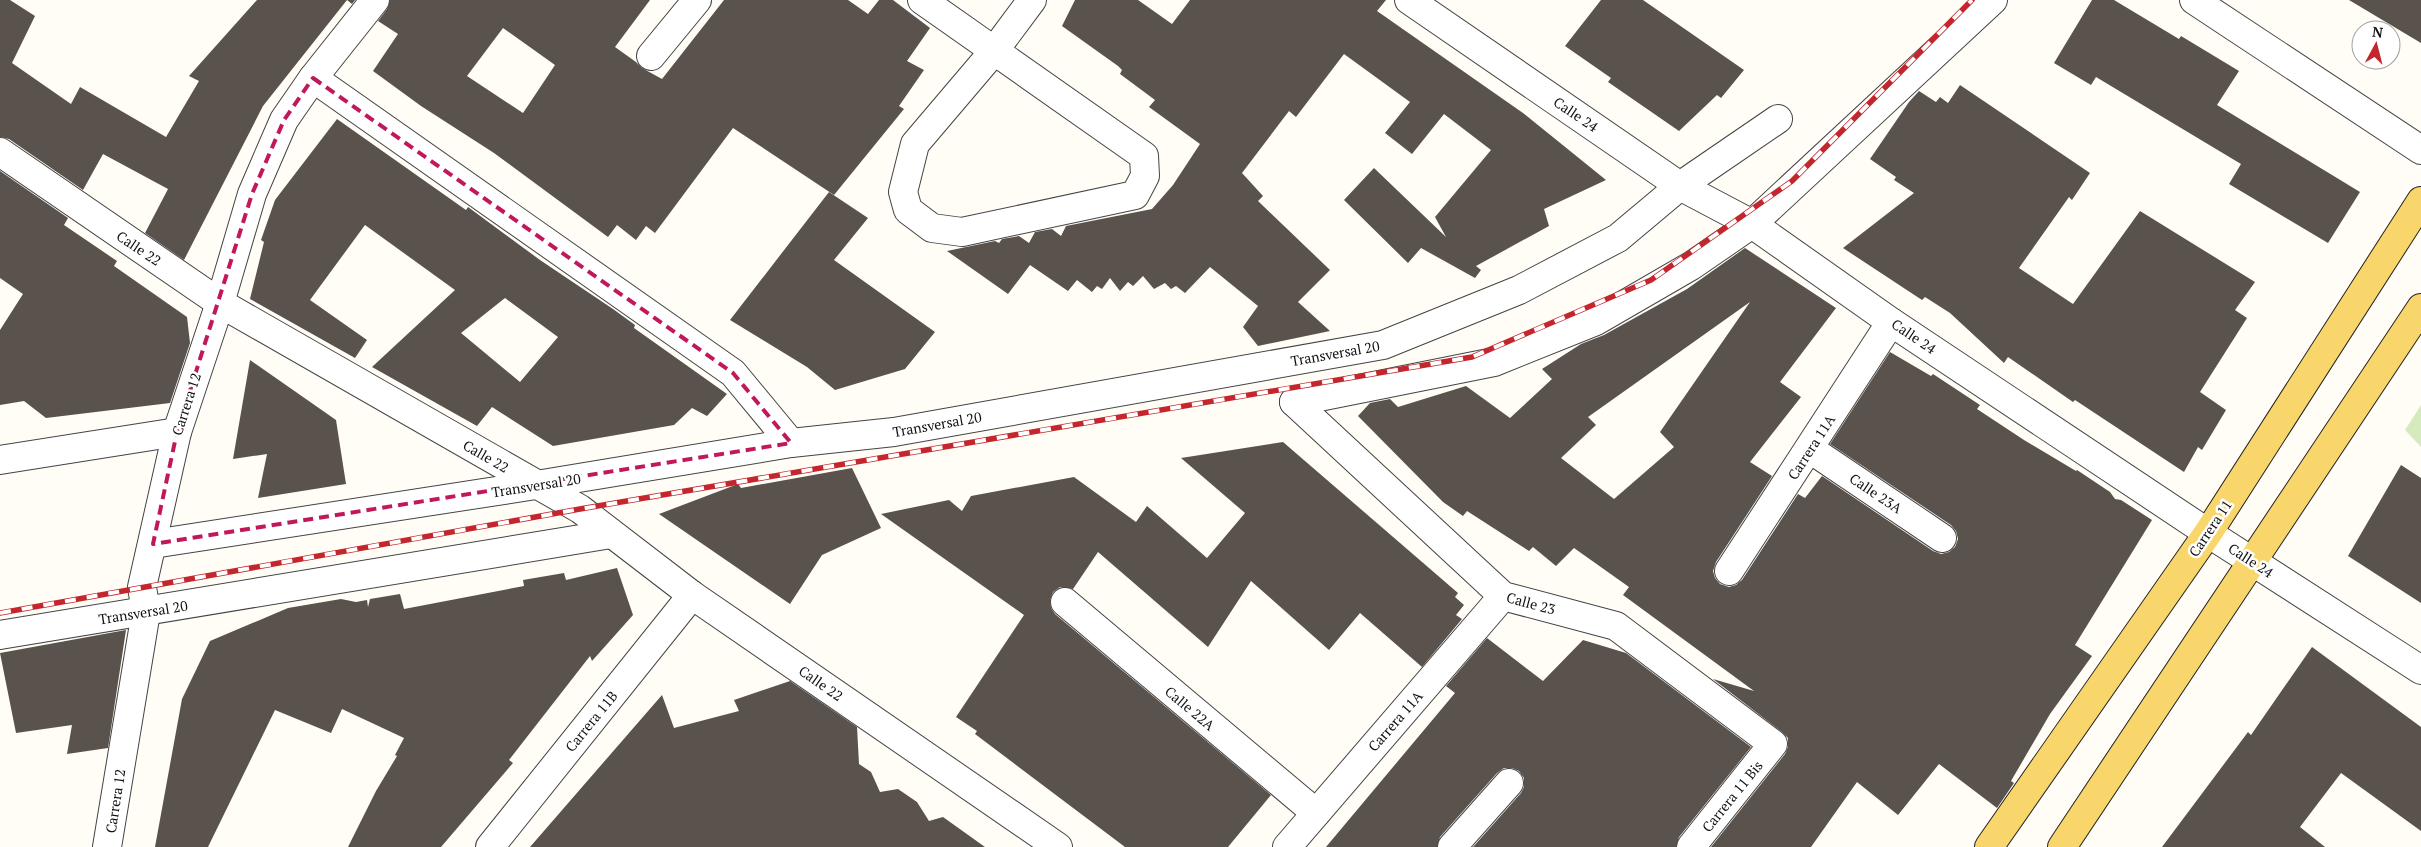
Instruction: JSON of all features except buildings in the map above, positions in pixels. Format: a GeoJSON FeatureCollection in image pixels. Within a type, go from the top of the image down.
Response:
{"type":"FeatureCollection","features":[{"type":"Feature","properties":{"kind":"main road","name":"Carrera 11"},"geometry":{"type":"LineString","coordinates":[[1989,847],[2208,533],[2421,201]]}},
{"type":"Feature","properties":{"kind":"main road"},"geometry":{"type":"LineString","coordinates":[[2062,847],[2251,560],[2421,308]]}},
{"type":"Feature","properties":{"kind":"street","name":"Carrera 12"},"geometry":{"type":"LineString","coordinates":[[107,847],[146,612],[142,587],[177,432],[220,303],[252,194],[284,120],[313,78],[375,0]]}},
{"type":"Feature","properties":{"kind":"street"},"geometry":{"type":"LineString","coordinates":[[651,56],[697,0]]}},
{"type":"Feature","properties":{"kind":"street"},"geometry":{"type":"LineString","coordinates":[[922,0],[994,51],[1144,156],[1145,176],[1135,196],[962,232],[932,228],[908,210],[903,192],[914,144],[994,51],[1032,0]]}},
{"type":"Feature","properties":{"kind":"street","name":"Calle 24"},"geometry":{"type":"LineString","coordinates":[[1409,0],[1680,186],[1752,224],[1891,322],[2208,533],[2421,670]]}},
{"type":"Feature","properties":{"kind":"street"},"geometry":{"type":"LineString","coordinates":[[1752,224],[1993,0]]}},
{"type":"Feature","properties":{"kind":"street"},"geometry":{"type":"LineString","coordinates":[[2194,0],[2421,150]]}},
{"type":"Feature","properties":{"kind":"street"},"geometry":{"type":"LineString","coordinates":[[313,78],[733,373],[791,443]]}},
{"type":"Feature","properties":{"kind":"street"},"geometry":{"type":"LineString","coordinates":[[1680,186],[1778,119]]}},
{"type":"Feature","properties":{"kind":"street","name":"Calle 22"},"geometry":{"type":"LineString","coordinates":[[0,152],[220,303],[580,509],[692,595],[1058,847]]}},
{"type":"Feature","properties":{"kind":"street","name":"Transversal 20"},"geometry":{"type":"LineString","coordinates":[[153,544],[536,485],[791,443],[894,432],[1383,345],[1519,290],[1618,238],[1680,186]]}},
{"type":"Feature","properties":{"kind":"street","name":"Calle 23"},"geometry":{"type":"LineString","coordinates":[[1752,224],[1691,266],[1596,321],[1494,362],[1294,402],[1503,596],[1616,626],[1773,744]]}},
{"type":"Feature","properties":{"kind":"street","name":"Carrera 11A"},"geometry":{"type":"LineString","coordinates":[[1729,571],[1891,322]]}},
{"type":"Feature","properties":{"kind":"street"},"geometry":{"type":"LineString","coordinates":[[0,460],[177,432]]}},
{"type":"Feature","properties":{"kind":"street","name":"Calle 23A"},"geometry":{"type":"LineString","coordinates":[[1810,449],[1942,538]]}},
{"type":"Feature","properties":{"kind":"street","name":"Transversal 20"},"geometry":{"type":"LineString","coordinates":[[0,634],[146,612],[611,534]]}},
{"type":"Feature","properties":{"kind":"street","name":"Carrera 11B"},"geometry":{"type":"LineString","coordinates":[[490,847],[692,595]]}},
{"type":"Feature","properties":{"kind":"street","name":"Carrera 11A"},"geometry":{"type":"LineString","coordinates":[[1287,847],[1503,596]]}},
{"type":"Feature","properties":{"kind":"street","name":"Calle 22A"},"geometry":{"type":"LineString","coordinates":[[1065,602],[1316,813]]}},
{"type":"Feature","properties":{"kind":"street","name":"Carrera 11 Bis"},"geometry":{"type":"LineString","coordinates":[[1691,847],[1773,744]]}},
{"type":"Feature","properties":{"kind":"street"},"geometry":{"type":"LineString","coordinates":[[1452,847],[1509,783]]}},
{"type":"Feature","properties":{"kind":"highlighted area"},"geometry":{"type":"Polygon","coordinates":[[[313,78],[733,373],[791,443],[153,544],[177,432],[252,194],[284,120],[313,78]]]}},
{"type":"Feature","properties":{"kind":"green space"},"geometry":{"type":"Polygon","coordinates":[[[2421,405],[2421,447],[2405,430],[2421,405]]]}},
{"type":"Feature","properties":{"kind":"railway"},"geometry":{"type":"LineString","coordinates":[[0,613],[580,509],[1472,357],[1651,280],[1792,181],[1972,0]]}}]}
